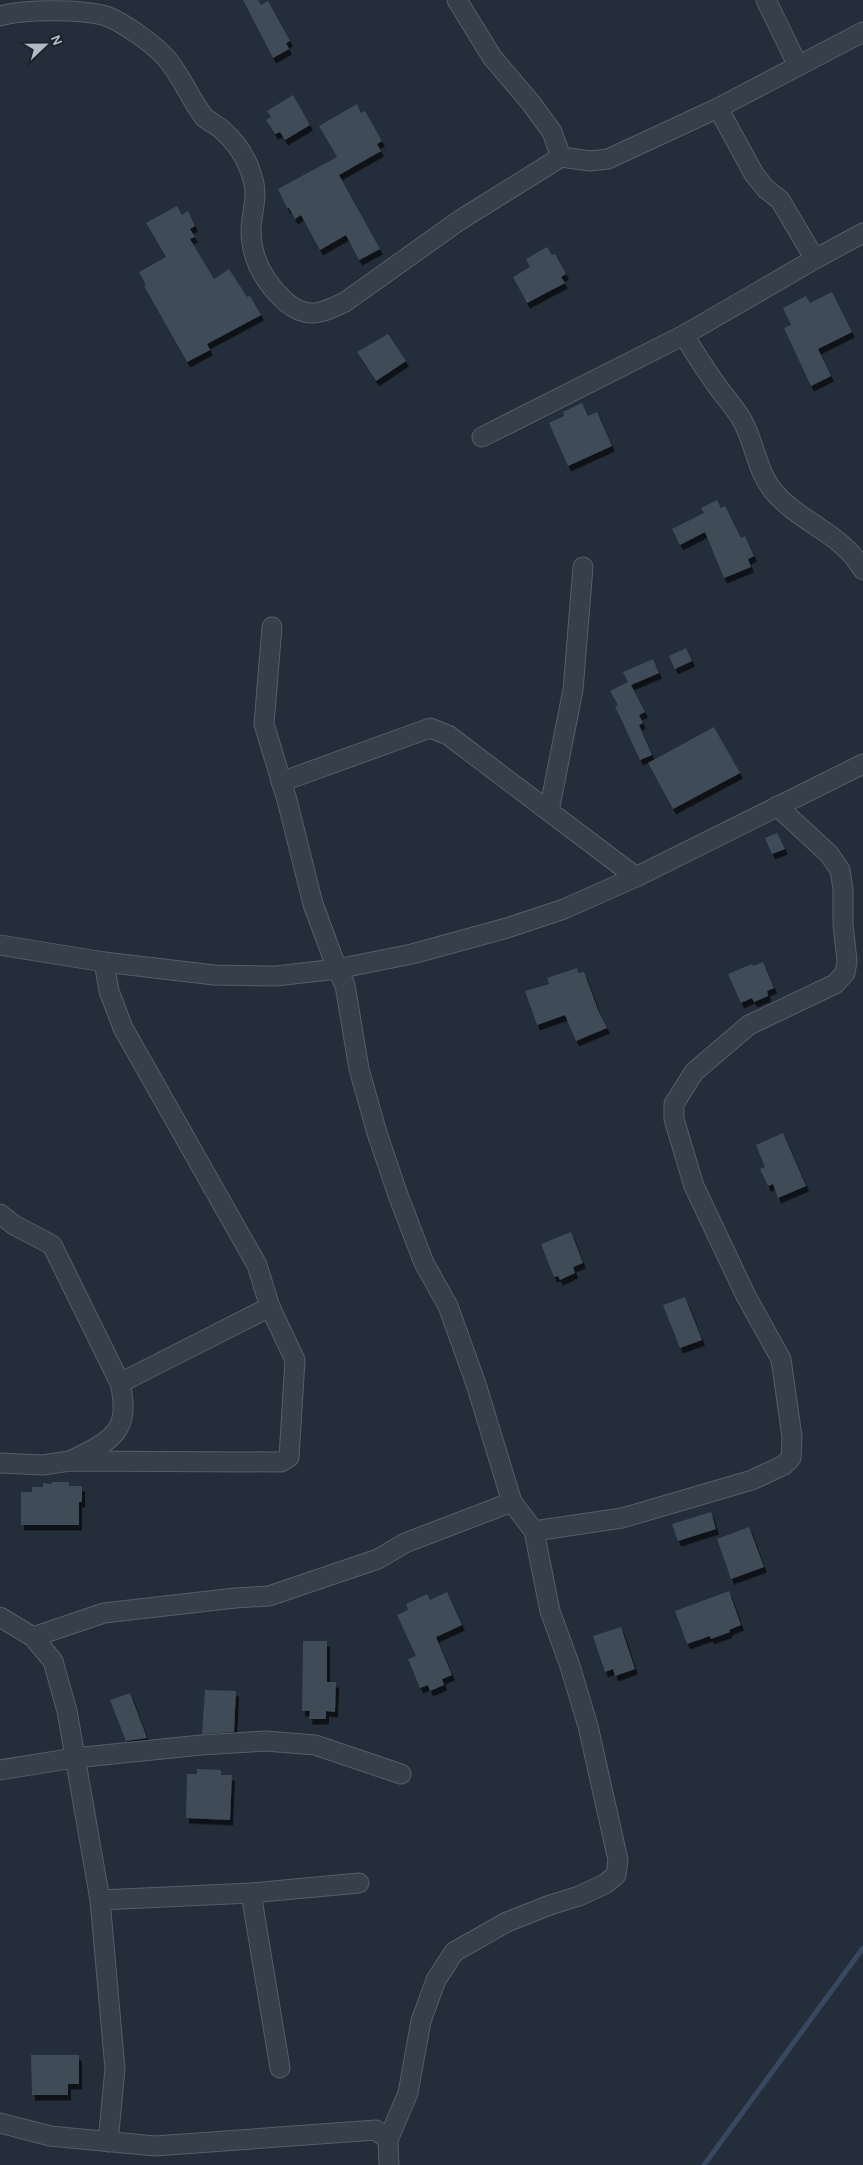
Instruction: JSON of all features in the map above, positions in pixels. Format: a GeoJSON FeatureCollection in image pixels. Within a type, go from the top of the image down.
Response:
{"type":"FeatureCollection","features":[{"type":"Feature","properties":{"kind":"street"},"geometry":{"type":"LineString","coordinates":[[458,0],[492,57],[531,103],[552,132],[561,157]]}},
{"type":"Feature","properties":{"kind":"street"},"geometry":{"type":"LineString","coordinates":[[766,0],[798,66]]}},
{"type":"Feature","properties":{"kind":"street"},"geometry":{"type":"LineString","coordinates":[[0,16],[31,12],[78,12],[105,16],[125,25],[166,58],[205,118],[237,144],[250,169],[256,192],[251,230],[255,260],[272,290],[297,311],[310,313],[324,311],[345,302],[460,220],[561,157],[590,161],[608,159],[718,108],[863,32]]}},
{"type":"Feature","properties":{"kind":"street"},"geometry":{"type":"LineString","coordinates":[[718,108],[754,174],[766,189],[780,200],[815,259]]}},
{"type":"Feature","properties":{"kind":"street"},"geometry":{"type":"LineString","coordinates":[[482,437],[684,335],[863,233]]}},
{"type":"Feature","properties":{"kind":"street"},"geometry":{"type":"LineString","coordinates":[[684,335],[713,380],[743,421],[755,456],[773,492],[788,508],[822,529],[860,559]]}},
{"type":"Feature","properties":{"kind":"street"},"geometry":{"type":"LineString","coordinates":[[549,811],[574,690],[583,567]]}},
{"type":"Feature","properties":{"kind":"street"},"geometry":{"type":"LineString","coordinates":[[272,627],[264,724],[313,904],[337,969],[345,985],[359,1069],[377,1133],[398,1195],[424,1263],[448,1306],[470,1367],[512,1502],[534,1531],[550,1611],[570,1666],[588,1726],[618,1860],[616,1875],[604,1884],[579,1896],[507,1922],[454,1952],[436,1980],[424,2013],[408,2092],[388,2140],[389,2165]]}},
{"type":"Feature","properties":{"kind":"street"},"geometry":{"type":"LineString","coordinates":[[281,782],[430,728],[448,735],[636,877]]}},
{"type":"Feature","properties":{"kind":"street"},"geometry":{"type":"LineString","coordinates":[[0,945],[104,962],[214,975],[276,976],[337,969],[412,954],[507,928],[564,909],[636,877],[863,764]]}},
{"type":"Feature","properties":{"kind":"street"},"geometry":{"type":"LineString","coordinates":[[534,1531],[622,1518],[752,1480],[784,1465],[791,1458],[792,1437],[781,1359],[746,1296],[694,1186],[674,1119],[674,1104],[694,1072],[749,1025],[836,984],[845,973],[847,961],[843,924],[844,888],[840,870],[829,854],[777,806]]}},
{"type":"Feature","properties":{"kind":"street"},"geometry":{"type":"LineString","coordinates":[[0,1463],[281,1462],[289,1457],[294,1360],[270,1307],[257,1265],[123,1028],[109,991],[104,962]]}},
{"type":"Feature","properties":{"kind":"street"},"geometry":{"type":"LineString","coordinates":[[0,1214],[14,1225],[52,1245],[120,1383],[125,1404],[122,1421],[112,1436],[98,1447],[69,1462]]}},
{"type":"Feature","properties":{"kind":"street"},"geometry":{"type":"LineString","coordinates":[[120,1383],[270,1307]]}},
{"type":"Feature","properties":{"kind":"street"},"geometry":{"type":"LineString","coordinates":[[33,1637],[104,1613],[269,1596],[378,1559],[404,1543],[512,1502]]}},
{"type":"Feature","properties":{"kind":"street"},"geometry":{"type":"LineString","coordinates":[[0,1617],[33,1637],[53,1662],[67,1711],[100,1900],[114,2069],[108,2142]]}},
{"type":"Feature","properties":{"kind":"street"},"geometry":{"type":"LineString","coordinates":[[0,1770],[74,1758],[201,1745],[266,1741],[316,1745],[401,1774]]}},
{"type":"Feature","properties":{"kind":"street"},"geometry":{"type":"LineString","coordinates":[[100,1900],[251,1893],[359,1883]]}},
{"type":"Feature","properties":{"kind":"street"},"geometry":{"type":"LineString","coordinates":[[251,1893],[280,2068]]}},
{"type":"Feature","properties":{"kind":"street"},"geometry":{"type":"LineString","coordinates":[[0,2123],[50,2136],[155,2146],[376,2130],[388,2140]]}},
{"type":"Feature","properties":{"kind":"building"},"geometry":{"type":"Polygon","coordinates":[[[243,0],[258,0],[261,5],[268,1],[290,41],[286,43],[289,49],[273,58],[243,0]]]}},
{"type":"Feature","properties":{"kind":"building"},"geometry":{"type":"Polygon","coordinates":[[[293,95],[310,125],[285,140],[280,132],[275,134],[266,120],[271,117],[267,111],[293,95]]]}},
{"type":"Feature","properties":{"kind":"building"},"geometry":{"type":"Polygon","coordinates":[[[357,104],[361,113],[365,111],[382,141],[377,144],[381,151],[339,175],[380,249],[359,260],[346,235],[320,250],[301,215],[295,219],[289,208],[287,208],[278,189],[337,157],[319,126],[357,104]]]}},
{"type":"Feature","properties":{"kind":"building"},"geometry":{"type":"Polygon","coordinates":[[[177,206],[182,215],[188,211],[195,226],[190,229],[195,237],[190,239],[214,279],[229,269],[247,297],[250,296],[261,315],[207,344],[210,350],[187,362],[144,286],[146,285],[139,272],[166,257],[146,223],[177,206]]]}},
{"type":"Feature","properties":{"kind":"building"},"geometry":{"type":"Polygon","coordinates":[[[547,247],[552,255],[555,254],[566,274],[561,277],[565,283],[527,303],[513,277],[530,267],[526,259],[547,247]]]}},
{"type":"Feature","properties":{"kind":"building"},"geometry":{"type":"Polygon","coordinates":[[[832,292],[852,332],[818,349],[831,376],[811,386],[784,328],[791,325],[783,308],[806,296],[810,303],[832,292]]]}},
{"type":"Feature","properties":{"kind":"building"},"geometry":{"type":"Polygon","coordinates":[[[388,334],[406,361],[376,381],[357,352],[388,334]]]}},
{"type":"Feature","properties":{"kind":"building"},"geometry":{"type":"Polygon","coordinates":[[[582,403],[588,416],[597,412],[612,446],[568,466],[549,423],[564,416],[563,412],[582,403]]]}},
{"type":"Feature","properties":{"kind":"building"},"geometry":{"type":"Polygon","coordinates":[[[717,500],[721,508],[725,506],[741,538],[745,536],[754,556],[748,559],[751,567],[724,578],[705,532],[680,545],[672,529],[704,513],[701,508],[717,500]]]}},
{"type":"Feature","properties":{"kind":"building"},"geometry":{"type":"Polygon","coordinates":[[[686,648],[692,661],[675,669],[669,656],[686,648]]]}},
{"type":"Feature","properties":{"kind":"building"},"geometry":{"type":"Polygon","coordinates":[[[653,659],[659,673],[631,685],[645,712],[639,715],[643,723],[639,725],[652,755],[640,760],[615,706],[618,705],[610,691],[628,682],[623,672],[653,659]]]}},
{"type":"Feature","properties":{"kind":"building"},"geometry":{"type":"Polygon","coordinates":[[[714,727],[740,773],[673,809],[648,763],[714,727]]]}},
{"type":"Feature","properties":{"kind":"building"},"geometry":{"type":"Polygon","coordinates":[[[777,833],[785,849],[772,854],[765,838],[777,833]]]}},
{"type":"Feature","properties":{"kind":"building"},"geometry":{"type":"Polygon","coordinates":[[[763,962],[774,988],[767,991],[768,996],[754,1002],[752,998],[741,1003],[728,974],[752,964],[753,966],[763,962]]]}},
{"type":"Feature","properties":{"kind":"building"},"geometry":{"type":"Polygon","coordinates":[[[577,968],[578,973],[584,972],[607,1028],[576,1041],[565,1015],[537,1025],[525,991],[549,984],[547,978],[577,968]]]}},
{"type":"Feature","properties":{"kind":"building"},"geometry":{"type":"Polygon","coordinates":[[[783,1133],[806,1186],[778,1198],[773,1184],[768,1186],[760,1169],[765,1167],[756,1145],[783,1133]]]}},
{"type":"Feature","properties":{"kind":"building"},"geometry":{"type":"Polygon","coordinates":[[[571,1232],[583,1263],[573,1267],[575,1273],[560,1280],[558,1276],[554,1277],[541,1244],[571,1232]]]}},
{"type":"Feature","properties":{"kind":"building"},"geometry":{"type":"Polygon","coordinates":[[[685,1297],[702,1340],[680,1348],[663,1305],[685,1297]]]}},
{"type":"Feature","properties":{"kind":"building"},"geometry":{"type":"Polygon","coordinates":[[[52,1482],[69,1482],[69,1486],[82,1486],[82,1502],[79,1502],[79,1525],[21,1525],[21,1492],[32,1492],[32,1487],[43,1487],[43,1483],[52,1484],[52,1482]]]}},
{"type":"Feature","properties":{"kind":"building"},"geometry":{"type":"Polygon","coordinates":[[[711,1512],[716,1529],[678,1541],[672,1524],[711,1512]]]}},
{"type":"Feature","properties":{"kind":"building"},"geometry":{"type":"Polygon","coordinates":[[[749,1527],[764,1567],[731,1579],[717,1539],[749,1527]]]}},
{"type":"Feature","properties":{"kind":"building"},"geometry":{"type":"Polygon","coordinates":[[[729,1591],[741,1625],[729,1630],[730,1632],[711,1639],[710,1636],[687,1644],[675,1611],[729,1591]]]}},
{"type":"Feature","properties":{"kind":"building"},"geometry":{"type":"Polygon","coordinates":[[[447,1592],[462,1625],[436,1637],[452,1675],[442,1679],[444,1685],[430,1691],[428,1685],[420,1688],[408,1659],[416,1656],[397,1615],[408,1610],[406,1604],[427,1594],[430,1600],[447,1592]]]}},
{"type":"Feature","properties":{"kind":"building"},"geometry":{"type":"Polygon","coordinates":[[[621,1627],[635,1669],[615,1676],[613,1669],[605,1672],[593,1636],[621,1627]]]}},
{"type":"Feature","properties":{"kind":"building"},"geometry":{"type":"Polygon","coordinates":[[[303,1641],[327,1641],[327,1682],[336,1682],[335,1712],[326,1711],[326,1719],[309,1719],[310,1711],[302,1711],[303,1641]]]}},
{"type":"Feature","properties":{"kind":"building"},"geometry":{"type":"Polygon","coordinates":[[[205,1690],[236,1691],[234,1732],[202,1734],[205,1690]]]}},
{"type":"Feature","properties":{"kind":"building"},"geometry":{"type":"Polygon","coordinates":[[[130,1693],[147,1738],[126,1741],[110,1700],[130,1693]]]}},
{"type":"Feature","properties":{"kind":"building"},"geometry":{"type":"Polygon","coordinates":[[[197,1769],[221,1770],[221,1775],[232,1775],[230,1820],[186,1818],[187,1774],[197,1774],[197,1769]]]}},
{"type":"Feature","properties":{"kind":"building"},"geometry":{"type":"Polygon","coordinates":[[[31,2055],[79,2055],[79,2084],[68,2084],[68,2095],[32,2095],[31,2055]]]}},
{"type":"Feature","properties":{"kind":"waterway"},"geometry":{"type":"LineString","coordinates":[[704,2165],[863,1948]]}}]}
